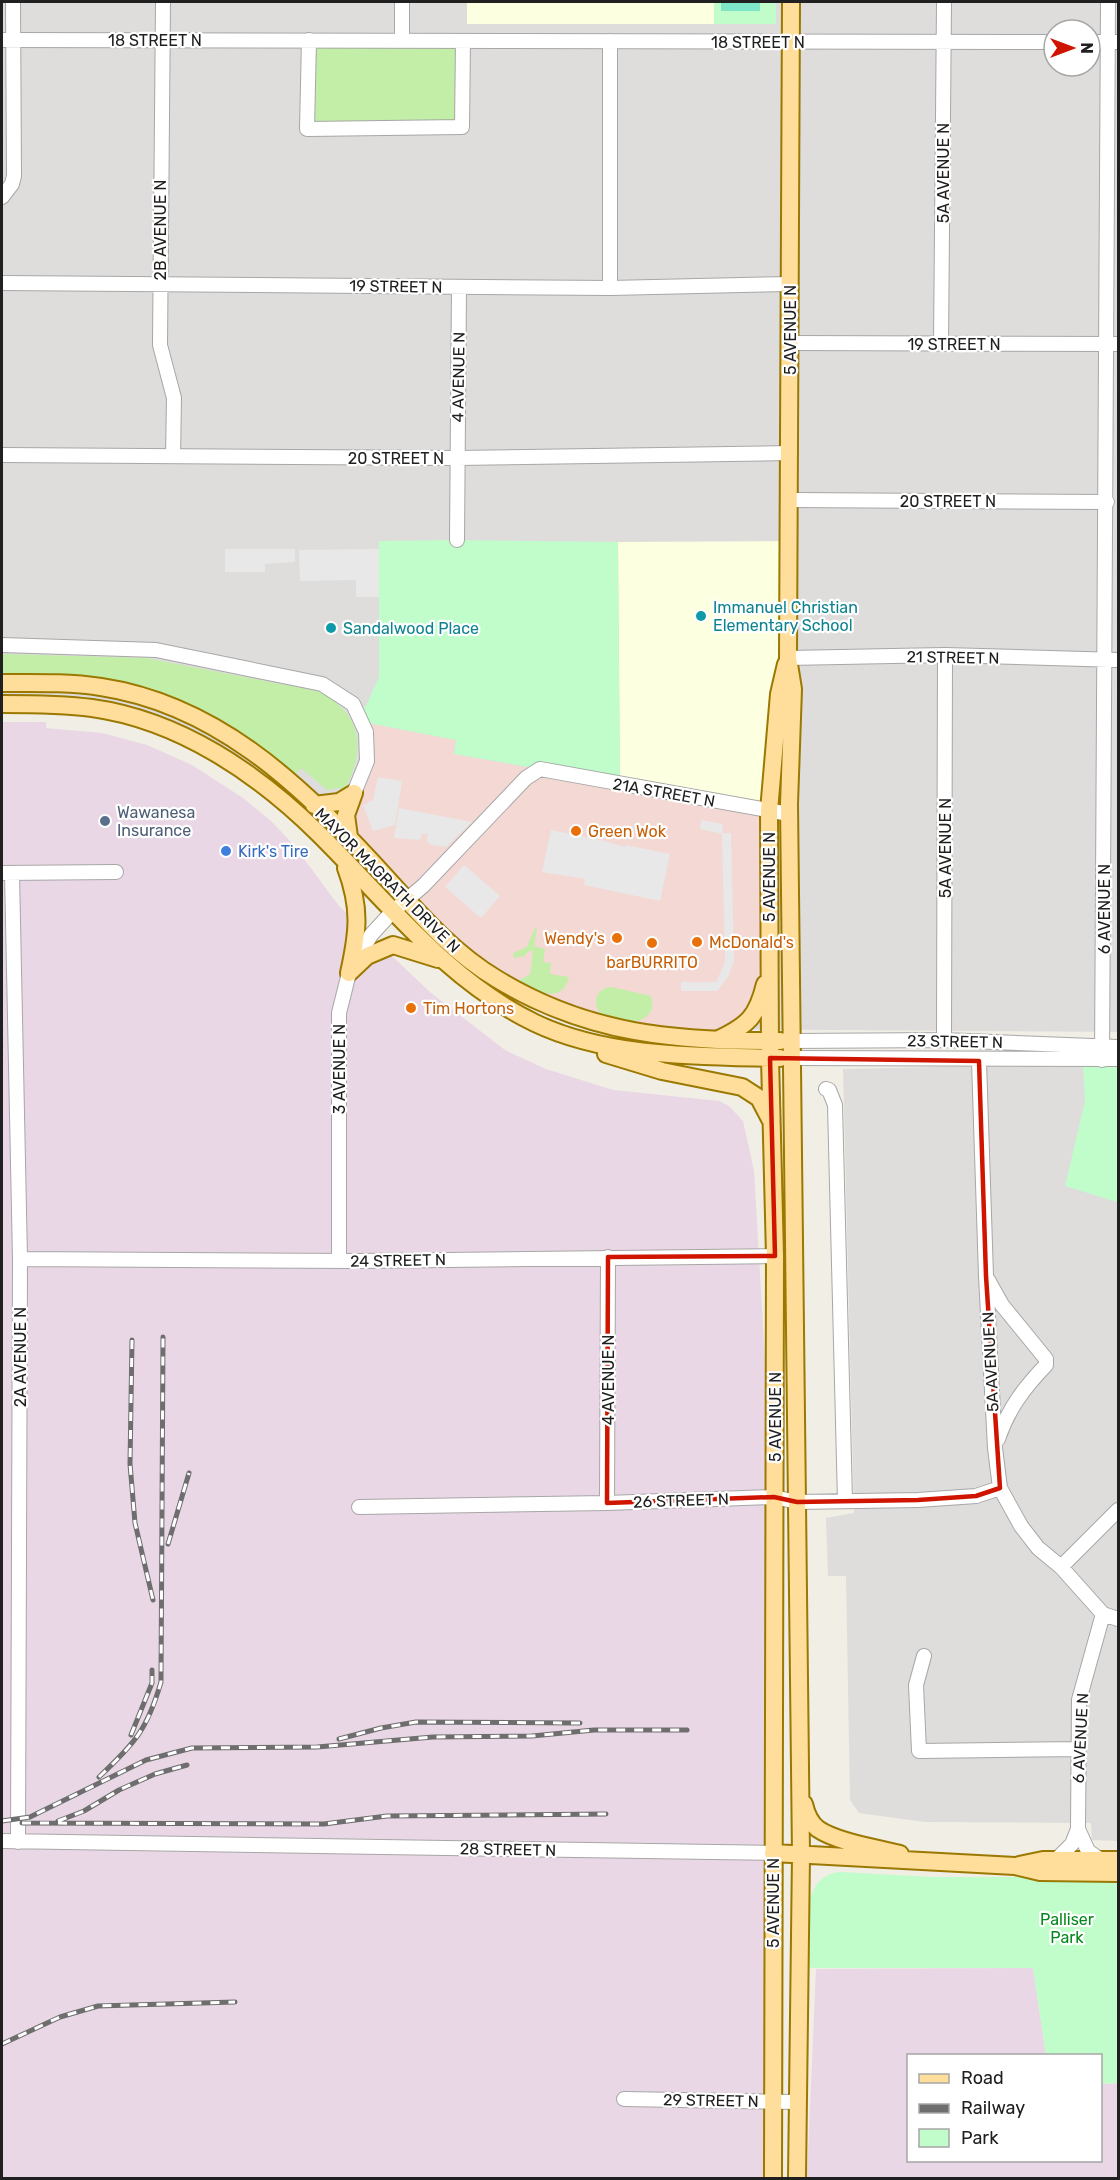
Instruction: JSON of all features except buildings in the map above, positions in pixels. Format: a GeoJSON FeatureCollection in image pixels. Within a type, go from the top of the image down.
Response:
{"type":"FeatureCollection","features":[{"type":"Feature","properties":{"kind":"main road","name":"5 AVENUE N"},"geometry":{"type":"LineString","coordinates":[[791,2],[788,658],[793,689],[789,814],[790,1041],[801,1855],[797,2178]]}},
{"type":"Feature","properties":{"kind":"main road","name":"5 AVENUE N"},"geometry":{"type":"LineString","coordinates":[[773,2178],[775,1256],[770,1049],[769,811],[777,704],[788,658]]}},
{"type":"Feature","properties":{"kind":"main road","name":"MAYOR MAGRATH DRIVE N"},"geometry":{"type":"LineString","coordinates":[[2,683],[101,687],[146,697],[212,724],[264,758],[349,837],[448,943],[471,962],[496,978],[541,1002],[630,1032],[678,1039],[715,1040],[770,1049],[791,1058]]}},
{"type":"Feature","properties":{"kind":"main road","name":"MAYOR MAGRATH DRIVE N"},"geometry":{"type":"LineString","coordinates":[[2,704],[48,704],[93,708],[148,723],[200,744],[248,773],[318,832],[392,912],[458,975],[493,1000],[536,1023],[572,1038],[639,1050],[770,1049],[790,1041]]}},
{"type":"Feature","properties":{"kind":"main road"},"geometry":{"type":"LineString","coordinates":[[314,805],[339,802],[354,793]]}},
{"type":"Feature","properties":{"kind":"main road"},"geometry":{"type":"LineString","coordinates":[[349,837],[346,815],[354,793]]}},
{"type":"Feature","properties":{"kind":"main road"},"geometry":{"type":"LineString","coordinates":[[342,859],[353,888],[358,917],[357,936],[349,973]]}},
{"type":"Feature","properties":{"kind":"main road"},"geometry":{"type":"LineString","coordinates":[[349,973],[367,956],[383,947],[393,945],[443,960]]}},
{"type":"Feature","properties":{"kind":"main road"},"geometry":{"type":"LineString","coordinates":[[715,1040],[747,1025],[755,1014],[769,963]]}},
{"type":"Feature","properties":{"kind":"main road"},"geometry":{"type":"LineString","coordinates":[[572,1038],[596,1050],[626,1060],[742,1088],[759,1098],[771,1121]]}},
{"type":"Feature","properties":{"kind":"main road"},"geometry":{"type":"LineString","coordinates":[[800,1791],[809,1820],[818,1829],[842,1839],[939,1864]]}},
{"type":"Feature","properties":{"kind":"main road","name":"28 STREET N"},"geometry":{"type":"LineString","coordinates":[[773,1853],[939,1864],[1015,1866],[1040,1872],[1119,1873]]}},
{"type":"Feature","properties":{"kind":"main road","name":"28 STREET N"},"geometry":{"type":"LineString","coordinates":[[1015,1866],[1043,1860],[1119,1860]]}},
{"type":"Feature","properties":{"kind":"street"},"geometry":{"type":"LineString","coordinates":[[2,197],[12,184],[14,176],[7,40],[13,2]]}},
{"type":"Feature","properties":{"kind":"street","name":"2B AVENUE N"},"geometry":{"type":"LineString","coordinates":[[163,2],[160,345],[174,398],[173,456]]}},
{"type":"Feature","properties":{"kind":"street"},"geometry":{"type":"LineString","coordinates":[[402,2],[402,40]]}},
{"type":"Feature","properties":{"kind":"street","name":"5A AVENUE N"},"geometry":{"type":"LineString","coordinates":[[941,344],[944,2]]}},
{"type":"Feature","properties":{"kind":"street","name":"6 AVENUE N"},"geometry":{"type":"LineString","coordinates":[[1102,1060],[1113,553],[1107,502],[1112,344],[1113,42],[1108,2]]}},
{"type":"Feature","properties":{"kind":"street","name":"18 STREET N"},"geometry":{"type":"LineString","coordinates":[[7,40],[1042,42]]}},
{"type":"Feature","properties":{"kind":"street"},"geometry":{"type":"LineString","coordinates":[[309,40],[307,129],[462,127],[463,41]]}},
{"type":"Feature","properties":{"kind":"street"},"geometry":{"type":"LineString","coordinates":[[610,41],[610,288]]}},
{"type":"Feature","properties":{"kind":"street","name":"19 STREET N"},"geometry":{"type":"LineString","coordinates":[[2,282],[610,288],[790,284]]}},
{"type":"Feature","properties":{"kind":"street","name":"4 AVENUE N"},"geometry":{"type":"LineString","coordinates":[[457,540],[459,287]]}},
{"type":"Feature","properties":{"kind":"street","name":"19 STREET N"},"geometry":{"type":"LineString","coordinates":[[790,343],[1112,344]]}},
{"type":"Feature","properties":{"kind":"street","name":"20 STREET N"},"geometry":{"type":"LineString","coordinates":[[2,455],[457,458],[790,453]]}},
{"type":"Feature","properties":{"kind":"street","name":"20 STREET N"},"geometry":{"type":"LineString","coordinates":[[790,500],[1107,502]]}},
{"type":"Feature","properties":{"kind":"street"},"geometry":{"type":"LineString","coordinates":[[2,645],[156,650],[322,684],[353,704],[366,732],[367,761],[354,793]]}},
{"type":"Feature","properties":{"kind":"street","name":"5A AVENUE N"},"geometry":{"type":"LineString","coordinates":[[944,1040],[945,655]]}},
{"type":"Feature","properties":{"kind":"street","name":"21 STREET N"},"geometry":{"type":"LineString","coordinates":[[788,658],[945,655],[1112,660]]}},
{"type":"Feature","properties":{"kind":"street","name":"21A STREET N"},"geometry":{"type":"LineString","coordinates":[[540,769],[789,814]]}},
{"type":"Feature","properties":{"kind":"street","name":"3 AVENUE N"},"geometry":{"type":"LineString","coordinates":[[339,1261],[339,1013],[349,973],[366,941],[392,912],[407,900],[526,778],[540,769]]}},
{"type":"Feature","properties":{"kind":"street"},"geometry":{"type":"LineString","coordinates":[[7,873],[116,872]]}},
{"type":"Feature","properties":{"kind":"street","name":"2A AVENUE N"},"geometry":{"type":"LineString","coordinates":[[7,873],[20,1259],[18,1842]]}},
{"type":"Feature","properties":{"kind":"street","name":"23 STREET N"},"geometry":{"type":"LineString","coordinates":[[790,1041],[944,1040],[1119,1047]]}},
{"type":"Feature","properties":{"kind":"street","name":"23 STREET N"},"geometry":{"type":"LineString","coordinates":[[791,1058],[979,1061],[1119,1059]]}},
{"type":"Feature","properties":{"kind":"street","name":"5A AVENUE N"},"geometry":{"type":"LineString","coordinates":[[979,1061],[986,1276],[995,1448],[1000,1488],[1021,1526],[1038,1548],[1061,1567],[1103,1614]]}},
{"type":"Feature","properties":{"kind":"street"},"geometry":{"type":"LineString","coordinates":[[826,1089],[829,1090],[835,1105],[845,1502]]}},
{"type":"Feature","properties":{"kind":"street","name":"24 STREET N"},"geometry":{"type":"LineString","coordinates":[[20,1259],[339,1261],[775,1256]]}},
{"type":"Feature","properties":{"kind":"street","name":"4 AVENUE N"},"geometry":{"type":"LineString","coordinates":[[607,1503],[608,1257]]}},
{"type":"Feature","properties":{"kind":"street","name":"5A AVENUE N"},"geometry":{"type":"LineString","coordinates":[[986,1276],[1002,1305],[1046,1359],[1046,1365],[1026,1386],[1006,1415],[995,1448]]}},
{"type":"Feature","properties":{"kind":"street","name":"26 STREET N"},"geometry":{"type":"LineString","coordinates":[[359,1507],[607,1503],[774,1497],[797,1502],[845,1502],[976,1496],[1000,1488]]}},
{"type":"Feature","properties":{"kind":"street"},"geometry":{"type":"LineString","coordinates":[[1061,1567],[1119,1510]]}},
{"type":"Feature","properties":{"kind":"street"},"geometry":{"type":"LineString","coordinates":[[1103,1614],[1119,1619]]}},
{"type":"Feature","properties":{"kind":"street","name":"6 AVENUE N"},"geometry":{"type":"LineString","coordinates":[[1101,1860],[1088,1851],[1078,1828],[1078,1749],[1079,1700],[1103,1614]]}},
{"type":"Feature","properties":{"kind":"street"},"geometry":{"type":"LineString","coordinates":[[924,1656],[916,1685],[919,1751],[1078,1749]]}},
{"type":"Feature","properties":{"kind":"street"},"geometry":{"type":"LineString","coordinates":[[1056,1860],[1072,1844],[1078,1828]]}},
{"type":"Feature","properties":{"kind":"street","name":"28 STREET N"},"geometry":{"type":"LineString","coordinates":[[2,1841],[773,1853]]}},
{"type":"Feature","properties":{"kind":"street","name":"29 STREET N"},"geometry":{"type":"LineString","coordinates":[[624,2099],[797,2102]]}},
{"type":"Feature","properties":{"kind":"highlighted area"},"geometry":{"type":"Polygon","coordinates":[[[770,1058],[979,1061],[986,1276],[1000,1488],[976,1496],[918,1500],[797,1502],[774,1497],[607,1503],[608,1257],[775,1256],[770,1058]]]}},
{"type":"Feature","properties":{"kind":"shaded area"},"geometry":{"type":"Polygon","coordinates":[[[2,2],[1118,2],[1118,1032],[692,1029],[462,943],[443,960],[248,773],[122,714],[2,704],[2,2]]]}},
{"type":"Feature","properties":{"kind":"shaded area"},"geometry":{"type":"Polygon","coordinates":[[[467,2],[714,2],[714,24],[467,24],[467,2]]]}},
{"type":"Feature","properties":{"kind":"shaded area"},"geometry":{"type":"Polygon","coordinates":[[[790,541],[769,811],[620,783],[618,542],[790,541]]]}},
{"type":"Feature","properties":{"kind":"shaded area"},"geometry":{"type":"Polygon","coordinates":[[[225,549],[295,549],[295,562],[265,564],[265,572],[225,572],[225,549]]]}},
{"type":"Feature","properties":{"kind":"shaded area"},"geometry":{"type":"Polygon","coordinates":[[[379,549],[379,597],[356,597],[356,580],[300,581],[299,550],[379,549]]]}},
{"type":"Feature","properties":{"kind":"shaded area"},"geometry":{"type":"Polygon","coordinates":[[[2,722],[46,722],[46,728],[102,733],[147,745],[192,765],[243,798],[271,821],[293,844],[339,906],[431,993],[505,1050],[546,1069],[613,1090],[719,1101],[729,1106],[743,1121],[754,1171],[771,1464],[769,2178],[2,2178],[2,722]]]}},
{"type":"Feature","properties":{"kind":"shaded area"},"geometry":{"type":"Polygon","coordinates":[[[363,722],[456,740],[454,754],[769,811],[769,963],[755,1014],[715,1040],[567,1013],[471,962],[346,826],[365,769],[363,722]]]}},
{"type":"Feature","properties":{"kind":"shaded area"},"geometry":{"type":"Polygon","coordinates":[[[378,777],[402,781],[395,825],[373,831],[363,805],[373,800],[378,777]]]}},
{"type":"Feature","properties":{"kind":"shaded area"},"geometry":{"type":"Polygon","coordinates":[[[399,808],[472,822],[446,847],[431,845],[427,841],[428,834],[422,834],[420,840],[394,838],[399,808]]]}},
{"type":"Feature","properties":{"kind":"shaded area"},"geometry":{"type":"Polygon","coordinates":[[[701,820],[723,824],[722,833],[731,833],[734,961],[728,977],[717,991],[681,991],[681,982],[716,982],[725,962],[722,834],[700,829],[701,820]]]}},
{"type":"Feature","properties":{"kind":"shaded area"},"geometry":{"type":"Polygon","coordinates":[[[551,830],[625,847],[626,845],[670,854],[660,901],[584,885],[585,879],[542,872],[551,830]]]}},
{"type":"Feature","properties":{"kind":"shaded area"},"geometry":{"type":"Polygon","coordinates":[[[464,865],[500,896],[481,918],[445,887],[464,865]]]}},
{"type":"Feature","properties":{"kind":"shaded area"},"geometry":{"type":"Polygon","coordinates":[[[1118,1065],[1118,1841],[1092,1840],[1091,1823],[925,1822],[859,1813],[850,1800],[846,1576],[828,1576],[826,1518],[854,1513],[843,1069],[1118,1065]]]}},
{"type":"Feature","properties":{"kind":"shaded area"},"geometry":{"type":"Polygon","coordinates":[[[1033,1968],[1046,2054],[907,2054],[907,2162],[1102,2162],[1102,2084],[1118,2083],[1118,2178],[807,2178],[816,1969],[1033,1968]]]}},
{"type":"Feature","properties":{"kind":"green space"},"geometry":{"type":"Polygon","coordinates":[[[714,2],[776,2],[776,24],[714,24],[714,2]]]}},
{"type":"Feature","properties":{"kind":"green space"},"geometry":{"type":"Polygon","coordinates":[[[721,2],[760,2],[760,11],[721,11],[721,2]]]}},
{"type":"Feature","properties":{"kind":"green space"},"geometry":{"type":"Polygon","coordinates":[[[309,40],[463,41],[462,127],[307,129],[309,40]]]}},
{"type":"Feature","properties":{"kind":"green space"},"geometry":{"type":"Polygon","coordinates":[[[379,541],[618,542],[620,783],[454,754],[456,740],[363,722],[358,712],[366,706],[379,677],[379,541]]]}},
{"type":"Feature","properties":{"kind":"green space"},"geometry":{"type":"Polygon","coordinates":[[[2,654],[146,658],[317,691],[344,710],[352,721],[356,734],[356,762],[343,792],[339,788],[327,790],[301,768],[294,776],[263,748],[230,725],[195,707],[122,684],[43,674],[2,673],[2,654]]]}},
{"type":"Feature","properties":{"kind":"green space"},"geometry":{"type":"Polygon","coordinates":[[[535,928],[537,929],[534,946],[545,949],[543,962],[551,963],[550,974],[569,977],[560,991],[540,992],[517,982],[530,974],[533,951],[514,958],[513,953],[527,947],[535,928]]]}},
{"type":"Feature","properties":{"kind":"green space"},"geometry":{"type":"Polygon","coordinates":[[[611,987],[651,996],[652,1006],[649,1014],[643,1019],[626,1021],[616,1020],[600,1013],[596,1004],[597,996],[602,990],[611,987]]]}},
{"type":"Feature","properties":{"kind":"green space"},"geometry":{"type":"Polygon","coordinates":[[[1083,1066],[1118,1066],[1117,1202],[1065,1186],[1085,1101],[1083,1066]]]}},
{"type":"Feature","properties":{"kind":"green space","name":"Palliser Park"},"geometry":{"type":"Polygon","coordinates":[[[833,1873],[932,1877],[1118,1877],[1118,2083],[1102,2084],[1102,2054],[1046,2054],[1033,1968],[807,1968],[808,1905],[818,1882],[833,1873]]]}},
{"type":"Feature","properties":{"kind":"railway"},"geometry":{"type":"LineString","coordinates":[[99,1777],[122,1755],[138,1735],[145,1724],[161,1682],[163,1337]]}},
{"type":"Feature","properties":{"kind":"railway"},"geometry":{"type":"LineString","coordinates":[[132,1340],[130,1464],[135,1523],[153,1600]]}},
{"type":"Feature","properties":{"kind":"railway"},"geometry":{"type":"LineString","coordinates":[[168,1544],[189,1473]]}},
{"type":"Feature","properties":{"kind":"railway"},"geometry":{"type":"LineString","coordinates":[[131,1735],[152,1683],[152,1670]]}},
{"type":"Feature","properties":{"kind":"railway"},"geometry":{"type":"LineString","coordinates":[[339,1739],[416,1722],[580,1723]]}},
{"type":"Feature","properties":{"kind":"railway"},"geometry":{"type":"LineString","coordinates":[[2,1821],[30,1817],[146,1760],[192,1748],[317,1747],[433,1737],[532,1736],[594,1730],[687,1730]]}},
{"type":"Feature","properties":{"kind":"railway"},"geometry":{"type":"LineString","coordinates":[[58,1821],[84,1811],[119,1790],[155,1774],[187,1765]]}},
{"type":"Feature","properties":{"kind":"railway"},"geometry":{"type":"LineString","coordinates":[[22,1823],[324,1824],[387,1816],[606,1814]]}},
{"type":"Feature","properties":{"kind":"railway"},"geometry":{"type":"LineString","coordinates":[[2,2044],[60,2017],[98,2006],[235,2002]]}},
{"type":"Feature","properties":{"kind":"place","name":"Immanuel Christian Elementary School"},"geometry":{"type":"Point","coordinates":[701,616]}},
{"type":"Feature","properties":{"kind":"place","name":"Sandalwood Place"},"geometry":{"type":"Point","coordinates":[331,628]}},
{"type":"Feature","properties":{"kind":"place","name":"Wawanesa Insurance"},"geometry":{"type":"Point","coordinates":[105,821]}},
{"type":"Feature","properties":{"kind":"place","name":"Green Wok"},"geometry":{"type":"Point","coordinates":[576,831]}},
{"type":"Feature","properties":{"kind":"place","name":"Kirk's Tire"},"geometry":{"type":"Point","coordinates":[226,851]}},
{"type":"Feature","properties":{"kind":"place","name":"Wendy's"},"geometry":{"type":"Point","coordinates":[617,938]}},
{"type":"Feature","properties":{"kind":"place","name":"McDonald's"},"geometry":{"type":"Point","coordinates":[697,942]}},
{"type":"Feature","properties":{"kind":"place","name":"barBURRITO"},"geometry":{"type":"Point","coordinates":[652,943]}},
{"type":"Feature","properties":{"kind":"place","name":"Tim Hortons"},"geometry":{"type":"Point","coordinates":[411,1008]}}]}
